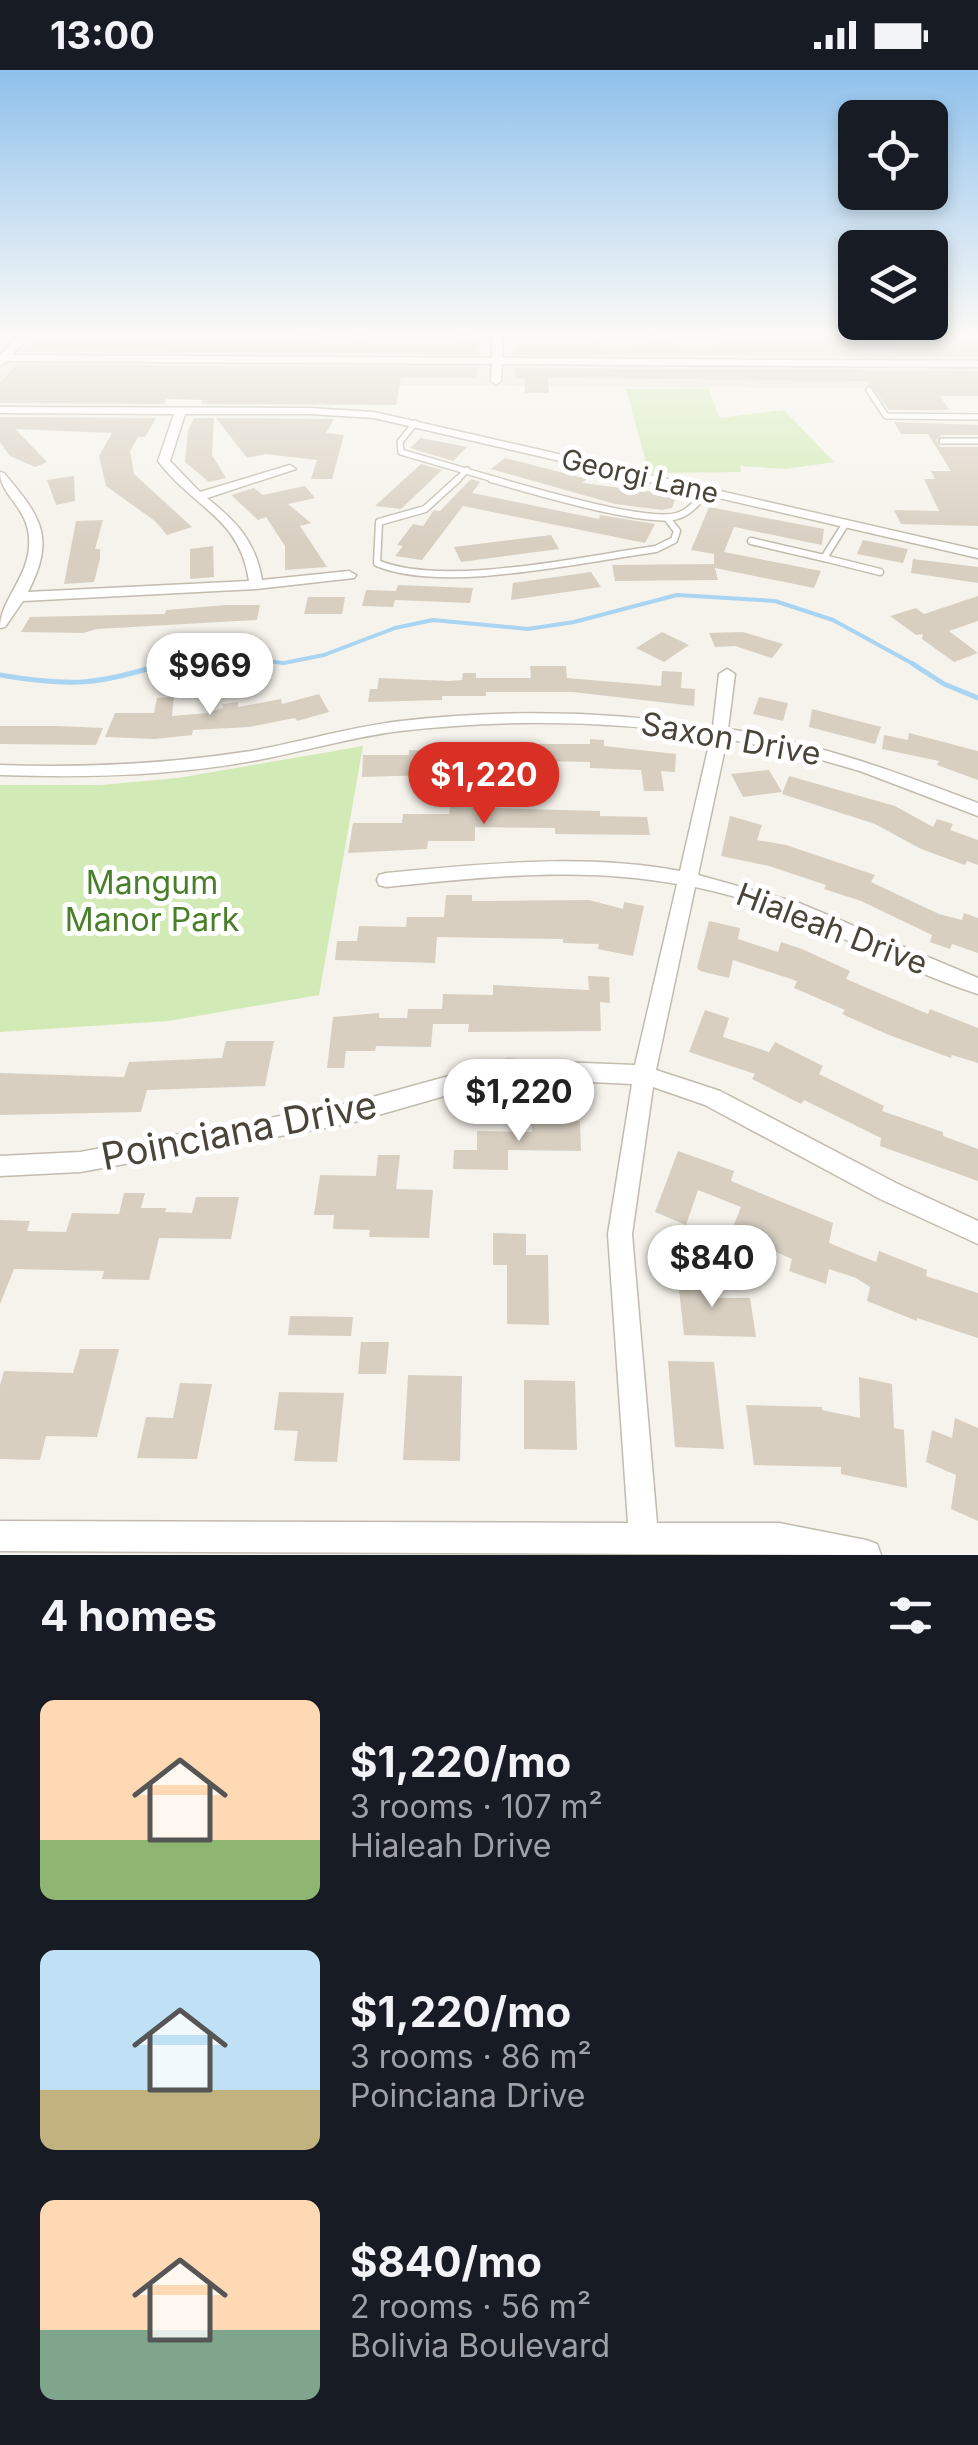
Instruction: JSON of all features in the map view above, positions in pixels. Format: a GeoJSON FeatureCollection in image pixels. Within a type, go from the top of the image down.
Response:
{"type":"FeatureCollection","features":[{"type":"Feature","properties":{"kind":"street","name":"Georgi Lane"},"geometry":{"type":"LineString","coordinates":[[0,410],[343,412],[415,423],[978,554]]}},
{"type":"Feature","properties":{"kind":"street"},"geometry":{"type":"LineString","coordinates":[[181,410],[164,461],[173,476],[235,528],[255,556],[256,585]]}},
{"type":"Feature","properties":{"kind":"street"},"geometry":{"type":"LineString","coordinates":[[198,496],[290,469]]}},
{"type":"Feature","properties":{"kind":"street"},"geometry":{"type":"LineString","coordinates":[[0,476],[27,508],[34,524],[33,562],[22,597],[0,624]]}},
{"type":"Feature","properties":{"kind":"street"},"geometry":{"type":"LineString","coordinates":[[22,597],[256,585],[349,575]]}},
{"type":"Feature","properties":{"kind":"street"},"geometry":{"type":"LineString","coordinates":[[644,1546],[620,1234],[644,1075],[720,732],[727,674]]}},
{"type":"Feature","properties":{"kind":"street","name":"Saxon Drive"},"geometry":{"type":"LineString","coordinates":[[0,770],[136,769],[257,755],[396,726],[481,718],[594,718],[720,732],[854,763],[978,810]]}},
{"type":"Feature","properties":{"kind":"street","name":"Hialeah Drive"},"geometry":{"type":"LineString","coordinates":[[386,880],[510,866],[564,866],[686,879],[794,908],[978,986]]}},
{"type":"Feature","properties":{"kind":"street","name":"Poinciana Drive"},"geometry":{"type":"LineString","coordinates":[[0,1166],[80,1162],[328,1118],[507,1069],[644,1075],[712,1098],[888,1191],[978,1233]]}},
{"type":"Feature","properties":{"kind":"street"},"geometry":{"type":"LineString","coordinates":[[0,1536],[644,1546],[779,1538],[866,1555]]}},
{"type":"Feature","properties":{"kind":"lane"},"geometry":{"type":"LineString","coordinates":[[877,402],[886,416],[978,416]]}},
{"type":"Feature","properties":{"kind":"lane"},"geometry":{"type":"LineString","coordinates":[[415,423],[400,442],[400,452],[570,502],[666,518],[694,508],[706,492]]}},
{"type":"Feature","properties":{"kind":"lane"},"geometry":{"type":"LineString","coordinates":[[942,441],[978,441]]}},
{"type":"Feature","properties":{"kind":"lane"},"geometry":{"type":"LineString","coordinates":[[467,470],[420,512],[386,517],[380,522],[376,563],[384,570],[414,575],[458,574],[656,549],[674,540],[680,516]]}},
{"type":"Feature","properties":{"kind":"lane"},"geometry":{"type":"LineString","coordinates":[[666,518],[675,526]]}},
{"type":"Feature","properties":{"kind":"lane"},"geometry":{"type":"LineString","coordinates":[[824,558],[846,523]]}},
{"type":"Feature","properties":{"kind":"lane"},"geometry":{"type":"LineString","coordinates":[[751,541],[880,572]]}},
{"type":"Feature","properties":{"kind":"green space"},"geometry":{"type":"Polygon","coordinates":[[[630,402],[714,402],[720,418],[784,410],[834,462],[786,469],[740,466],[741,472],[649,473],[630,402]]]}},
{"type":"Feature","properties":{"kind":"green space","name":"Mangum Manor Park"},"geometry":{"type":"Polygon","coordinates":[[[363,746],[319,995],[168,1021],[0,1032],[0,785],[101,785],[178,778],[363,746]]]}},
{"type":"Feature","properties":{"kind":"building"},"geometry":{"type":"Polygon","coordinates":[[[0,402],[165,402],[164,404],[0,402]]]}},
{"type":"Feature","properties":{"kind":"building"},"geometry":{"type":"Polygon","coordinates":[[[202,402],[396,402],[396,405],[202,402]]]}},
{"type":"Feature","properties":{"kind":"building"},"geometry":{"type":"Polygon","coordinates":[[[883,402],[944,402],[949,410],[889,410],[883,402]]]}},
{"type":"Feature","properties":{"kind":"building"},"geometry":{"type":"Polygon","coordinates":[[[0,417],[156,418],[145,437],[138,437],[130,451],[134,474],[192,527],[167,535],[155,521],[106,486],[99,456],[112,433],[15,429],[47,462],[35,467],[10,456],[0,442],[0,417]]]}},
{"type":"Feature","properties":{"kind":"building"},"geometry":{"type":"Polygon","coordinates":[[[194,418],[214,418],[212,455],[226,478],[209,482],[185,462],[188,431],[194,418]]]}},
{"type":"Feature","properties":{"kind":"building"},"geometry":{"type":"Polygon","coordinates":[[[216,418],[334,419],[326,433],[344,435],[332,479],[311,479],[317,460],[266,454],[247,458],[216,418]]]}},
{"type":"Feature","properties":{"kind":"building"},"geometry":{"type":"Polygon","coordinates":[[[894,422],[978,425],[978,435],[942,435],[936,440],[941,447],[978,447],[978,526],[901,524],[894,510],[939,511],[924,479],[935,479],[931,471],[951,471],[928,434],[901,434],[894,422]]]}},
{"type":"Feature","properties":{"kind":"building"},"geometry":{"type":"Polygon","coordinates":[[[421,438],[467,447],[453,461],[410,448],[421,438]]]}},
{"type":"Feature","properties":{"kind":"building"},"geometry":{"type":"Polygon","coordinates":[[[505,458],[587,479],[582,483],[677,495],[672,508],[662,510],[615,504],[491,469],[505,458]]]}},
{"type":"Feature","properties":{"kind":"building"},"geometry":{"type":"Polygon","coordinates":[[[421,464],[442,470],[401,509],[375,506],[421,464]]]}},
{"type":"Feature","properties":{"kind":"building"},"geometry":{"type":"Polygon","coordinates":[[[74,476],[75,501],[56,505],[47,480],[74,476]]]}},
{"type":"Feature","properties":{"kind":"building"},"geometry":{"type":"Polygon","coordinates":[[[471,479],[480,482],[472,493],[599,519],[600,515],[655,524],[645,543],[463,506],[422,560],[395,556],[403,546],[397,545],[413,524],[423,526],[434,510],[440,511],[471,479]]]}},
{"type":"Feature","properties":{"kind":"building"},"geometry":{"type":"Polygon","coordinates":[[[305,486],[315,498],[288,504],[311,523],[300,526],[327,567],[285,570],[285,546],[266,517],[258,520],[231,495],[254,488],[263,495],[305,486]]]}},
{"type":"Feature","properties":{"kind":"building"},"geometry":{"type":"Polygon","coordinates":[[[709,507],[824,529],[822,545],[734,527],[724,552],[821,571],[814,588],[715,568],[718,580],[615,581],[612,565],[714,564],[714,554],[691,550],[709,507]]]}},
{"type":"Feature","properties":{"kind":"building"},"geometry":{"type":"Polygon","coordinates":[[[103,520],[95,549],[100,549],[100,559],[94,582],[64,584],[76,521],[103,520]]]}},
{"type":"Feature","properties":{"kind":"building"},"geometry":{"type":"Polygon","coordinates":[[[551,535],[559,549],[461,562],[454,547],[551,535]]]}},
{"type":"Feature","properties":{"kind":"building"},"geometry":{"type":"Polygon","coordinates":[[[863,540],[908,549],[903,563],[857,554],[863,540]]]}},
{"type":"Feature","properties":{"kind":"building"},"geometry":{"type":"Polygon","coordinates":[[[213,546],[214,577],[190,579],[190,549],[213,546]]]}},
{"type":"Feature","properties":{"kind":"building"},"geometry":{"type":"Polygon","coordinates":[[[913,559],[978,567],[978,583],[911,573],[913,559]]]}},
{"type":"Feature","properties":{"kind":"building"},"geometry":{"type":"Polygon","coordinates":[[[591,572],[601,587],[511,600],[513,583],[591,572]]]}},
{"type":"Feature","properties":{"kind":"building"},"geometry":{"type":"Polygon","coordinates":[[[398,585],[473,588],[470,603],[395,600],[393,607],[362,606],[366,590],[396,591],[398,585]]]}},
{"type":"Feature","properties":{"kind":"building"},"geometry":{"type":"Polygon","coordinates":[[[978,596],[978,621],[949,631],[978,653],[954,662],[922,639],[923,634],[916,635],[890,616],[916,608],[924,614],[978,596]]]}},
{"type":"Feature","properties":{"kind":"building"},"geometry":{"type":"Polygon","coordinates":[[[308,597],[345,597],[342,614],[304,614],[308,597]]]}},
{"type":"Feature","properties":{"kind":"building"},"geometry":{"type":"Polygon","coordinates":[[[260,605],[257,620],[83,633],[21,632],[30,617],[165,614],[166,610],[260,605]]]}},
{"type":"Feature","properties":{"kind":"building"},"geometry":{"type":"Polygon","coordinates":[[[662,632],[689,645],[664,662],[636,648],[662,632]]]}},
{"type":"Feature","properties":{"kind":"building"},"geometry":{"type":"Polygon","coordinates":[[[743,632],[783,644],[772,658],[735,646],[715,647],[709,633],[743,632]]]}},
{"type":"Feature","properties":{"kind":"building"},"geometry":{"type":"Polygon","coordinates":[[[530,666],[566,666],[567,678],[661,686],[662,671],[682,672],[681,688],[695,689],[694,706],[573,692],[486,692],[486,696],[442,696],[442,700],[368,702],[370,689],[377,689],[379,678],[450,681],[462,680],[463,673],[476,673],[476,678],[531,678],[530,666]]]}},
{"type":"Feature","properties":{"kind":"building"},"geometry":{"type":"Polygon","coordinates":[[[319,694],[329,712],[297,721],[295,718],[249,727],[193,730],[192,735],[155,739],[105,737],[115,713],[154,713],[157,698],[174,697],[172,716],[207,713],[223,708],[222,704],[238,702],[238,707],[281,699],[282,704],[319,694]]]}},
{"type":"Feature","properties":{"kind":"building"},"geometry":{"type":"Polygon","coordinates":[[[759,697],[788,703],[783,721],[753,714],[759,697]]]}},
{"type":"Feature","properties":{"kind":"building"},"geometry":{"type":"Polygon","coordinates":[[[812,709],[881,727],[875,744],[809,727],[812,709]]]}},
{"type":"Feature","properties":{"kind":"building"},"geometry":{"type":"Polygon","coordinates":[[[0,726],[103,728],[96,745],[0,744],[0,726]]]}},
{"type":"Feature","properties":{"kind":"building"},"geometry":{"type":"Polygon","coordinates":[[[909,733],[978,751],[978,780],[937,765],[939,761],[882,749],[884,735],[908,740],[909,733]]]}},
{"type":"Feature","properties":{"kind":"building"},"geometry":{"type":"Polygon","coordinates":[[[590,739],[604,740],[604,746],[676,754],[675,772],[661,771],[664,791],[644,791],[641,770],[590,768],[590,762],[541,761],[541,774],[521,774],[522,760],[493,759],[493,767],[435,766],[434,775],[362,777],[363,755],[409,755],[409,750],[469,752],[469,746],[503,744],[590,744],[590,739]]]}},
{"type":"Feature","properties":{"kind":"building"},"geometry":{"type":"Polygon","coordinates":[[[769,770],[782,792],[743,797],[731,774],[769,770]]]}},
{"type":"Feature","properties":{"kind":"building"},"geometry":{"type":"Polygon","coordinates":[[[789,776],[895,806],[933,827],[937,819],[953,824],[950,830],[978,840],[978,865],[967,861],[965,865],[921,849],[875,824],[782,794],[789,776]]]}},
{"type":"Feature","properties":{"kind":"building"},"geometry":{"type":"Polygon","coordinates":[[[450,807],[600,811],[600,816],[647,817],[650,835],[555,834],[555,828],[475,827],[475,841],[428,841],[427,849],[348,853],[353,823],[402,823],[403,814],[449,814],[450,807]]]}},
{"type":"Feature","properties":{"kind":"building"},"geometry":{"type":"Polygon","coordinates":[[[730,816],[762,825],[757,840],[786,845],[875,875],[871,882],[939,914],[962,920],[964,913],[978,918],[978,953],[930,942],[932,935],[861,901],[824,889],[826,885],[769,866],[721,856],[730,816]]]}},
{"type":"Feature","properties":{"kind":"building"},"geometry":{"type":"Polygon","coordinates":[[[446,895],[472,895],[472,901],[589,900],[623,909],[624,902],[644,906],[633,956],[598,949],[599,944],[563,943],[563,939],[437,937],[435,963],[335,960],[337,941],[357,941],[359,926],[406,927],[407,917],[444,917],[446,895]]]}},
{"type":"Feature","properties":{"kind":"building"},"geometry":{"type":"Polygon","coordinates":[[[709,921],[740,928],[738,939],[778,952],[781,942],[802,949],[850,971],[846,979],[928,1014],[930,1009],[978,1028],[978,1063],[952,1055],[951,1058],[842,1014],[845,1010],[794,988],[797,981],[733,960],[729,978],[700,971],[697,968],[709,921]]]}},
{"type":"Feature","properties":{"kind":"building"},"geometry":{"type":"Polygon","coordinates":[[[588,976],[609,977],[610,1003],[600,1002],[601,1031],[468,1032],[469,1024],[433,1024],[431,1047],[376,1046],[375,1051],[346,1051],[344,1068],[327,1068],[333,1017],[379,1013],[379,1018],[407,1018],[408,1009],[442,1009],[443,994],[493,995],[493,985],[589,990],[588,976]]]}},
{"type":"Feature","properties":{"kind":"building"},"geometry":{"type":"Polygon","coordinates":[[[705,1010],[729,1018],[723,1037],[769,1052],[775,1042],[823,1066],[819,1074],[884,1106],[882,1111],[978,1149],[978,1181],[880,1146],[881,1138],[804,1100],[801,1104],[752,1079],[755,1074],[689,1052],[705,1010]]]}},
{"type":"Feature","properties":{"kind":"building"},"geometry":{"type":"Polygon","coordinates":[[[226,1041],[274,1041],[265,1086],[147,1090],[141,1112],[0,1115],[0,1073],[124,1077],[129,1062],[222,1058],[226,1041]]]}},
{"type":"Feature","properties":{"kind":"building"},"geometry":{"type":"Polygon","coordinates":[[[531,1120],[580,1121],[581,1151],[508,1150],[508,1170],[453,1169],[454,1150],[477,1150],[477,1131],[532,1132],[531,1120]]]}},
{"type":"Feature","properties":{"kind":"building"},"geometry":{"type":"Polygon","coordinates":[[[678,1151],[734,1171],[731,1181],[833,1223],[829,1243],[876,1262],[879,1251],[927,1270],[926,1276],[978,1293],[978,1338],[917,1321],[867,1301],[870,1287],[856,1278],[829,1269],[826,1284],[789,1271],[792,1259],[731,1232],[741,1207],[698,1190],[686,1225],[655,1212],[678,1151]]]}},
{"type":"Feature","properties":{"kind":"building"},"geometry":{"type":"Polygon","coordinates":[[[378,1155],[400,1155],[396,1189],[433,1190],[429,1238],[369,1237],[370,1230],[333,1229],[334,1215],[314,1215],[320,1175],[376,1176],[378,1155]]]}},
{"type":"Feature","properties":{"kind":"building"},"geometry":{"type":"Polygon","coordinates":[[[124,1193],[145,1193],[141,1208],[192,1213],[196,1197],[239,1197],[231,1239],[159,1238],[149,1280],[102,1279],[104,1271],[14,1269],[0,1304],[0,1220],[30,1221],[27,1231],[66,1232],[72,1213],[119,1214],[124,1193]]]}},
{"type":"Feature","properties":{"kind":"building"},"geometry":{"type":"Polygon","coordinates":[[[493,1233],[526,1234],[526,1255],[548,1255],[549,1325],[507,1324],[507,1265],[493,1265],[493,1233]]]}},
{"type":"Feature","properties":{"kind":"building"},"geometry":{"type":"Polygon","coordinates":[[[677,1272],[708,1272],[711,1298],[750,1298],[756,1337],[684,1335],[677,1272]]]}},
{"type":"Feature","properties":{"kind":"building"},"geometry":{"type":"Polygon","coordinates":[[[290,1316],[353,1317],[351,1336],[288,1335],[290,1316]]]}},
{"type":"Feature","properties":{"kind":"building"},"geometry":{"type":"Polygon","coordinates":[[[361,1342],[389,1342],[386,1374],[358,1374],[361,1342]]]}},
{"type":"Feature","properties":{"kind":"building"},"geometry":{"type":"Polygon","coordinates":[[[80,1349],[119,1349],[97,1437],[46,1436],[40,1460],[0,1459],[0,1385],[4,1371],[73,1373],[80,1349]]]}},
{"type":"Feature","properties":{"kind":"building"},"geometry":{"type":"Polygon","coordinates":[[[668,1361],[714,1362],[724,1449],[675,1447],[668,1361]]]}},
{"type":"Feature","properties":{"kind":"building"},"geometry":{"type":"Polygon","coordinates":[[[408,1375],[462,1376],[460,1461],[403,1460],[408,1375]]]}},
{"type":"Feature","properties":{"kind":"building"},"geometry":{"type":"Polygon","coordinates":[[[859,1377],[892,1384],[894,1428],[904,1430],[907,1488],[841,1474],[841,1467],[754,1465],[746,1405],[822,1407],[860,1418],[859,1377]]]}},
{"type":"Feature","properties":{"kind":"building"},"geometry":{"type":"Polygon","coordinates":[[[524,1380],[575,1381],[577,1450],[524,1449],[524,1380]]]}},
{"type":"Feature","properties":{"kind":"building"},"geometry":{"type":"Polygon","coordinates":[[[180,1383],[212,1384],[197,1459],[137,1458],[146,1417],[173,1418],[180,1383]]]}},
{"type":"Feature","properties":{"kind":"building"},"geometry":{"type":"Polygon","coordinates":[[[279,1392],[344,1393],[337,1462],[294,1461],[298,1431],[274,1430],[279,1392]]]}},
{"type":"Feature","properties":{"kind":"building"},"geometry":{"type":"Polygon","coordinates":[[[955,1418],[978,1428],[978,1521],[951,1509],[956,1475],[926,1462],[932,1430],[952,1438],[955,1418]]]}},
{"type":"Feature","properties":{"kind":"waterway"},"geometry":{"type":"LineString","coordinates":[[156,666],[196,654],[284,663],[324,655],[395,628],[433,620],[528,629],[574,622],[677,595],[775,601],[833,620],[917,666]]}},
{"type":"Feature","properties":{"kind":"waterway"},"geometry":{"type":"LineString","coordinates":[[0,675],[83,682],[164,664]]}},
{"type":"Feature","properties":{"kind":"waterway"},"geometry":{"type":"LineString","coordinates":[[913,664],[944,684],[978,698]]}}]}
